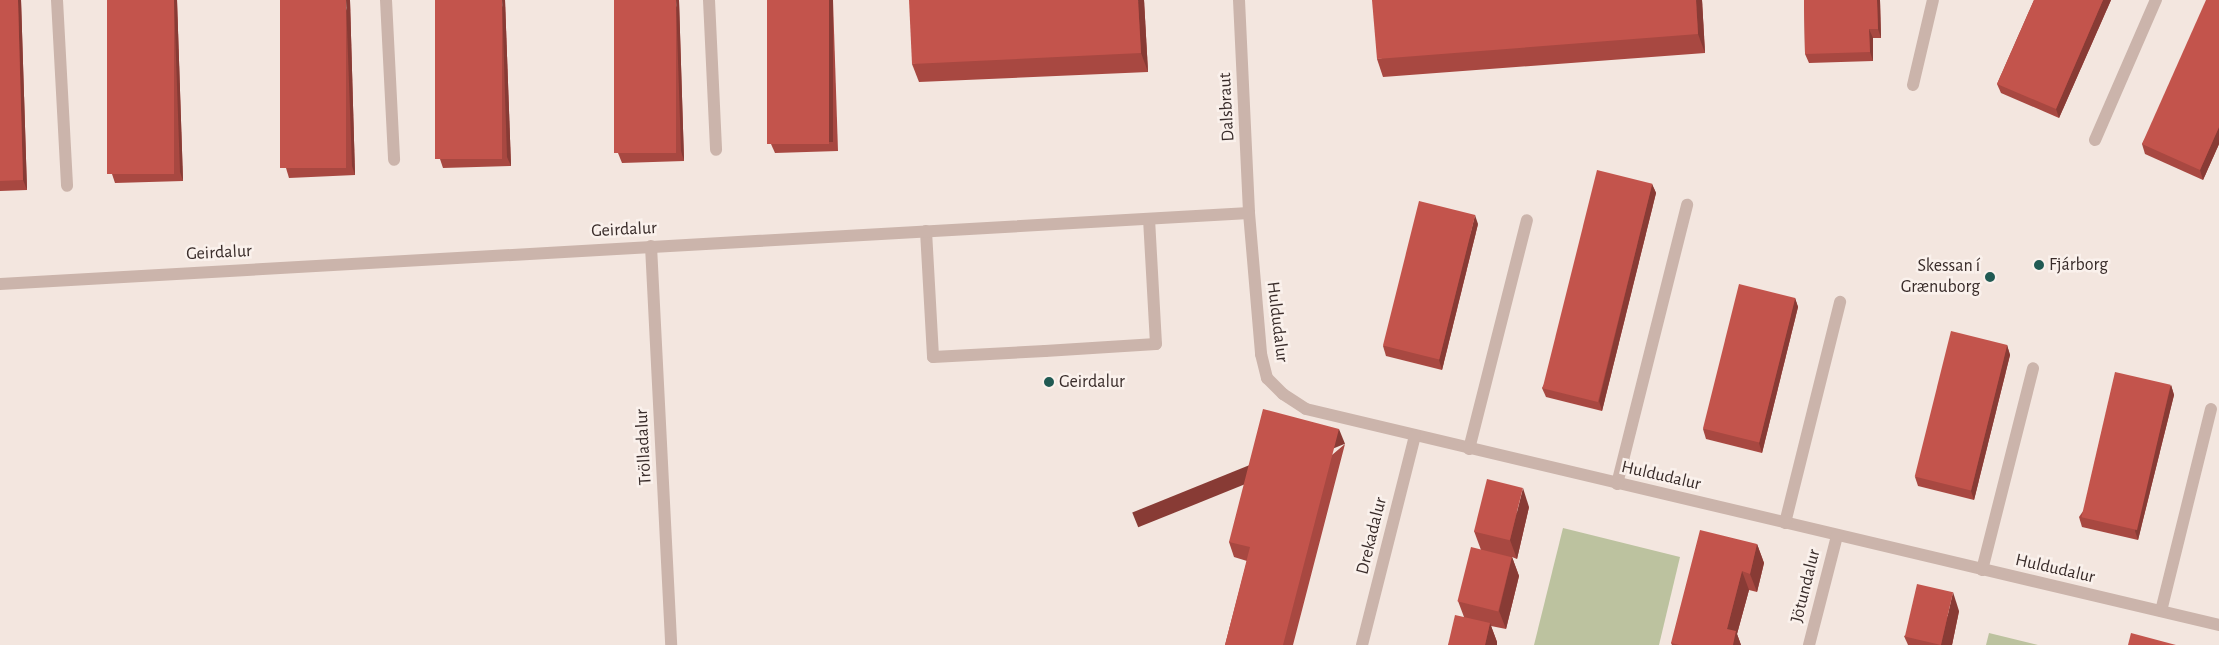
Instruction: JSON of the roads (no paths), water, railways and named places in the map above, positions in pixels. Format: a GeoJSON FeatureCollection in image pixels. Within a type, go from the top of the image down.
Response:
{"type":"FeatureCollection","features":[{"type":"Feature","properties":{"kind":"street"},"geometry":{"type":"LineString","coordinates":[[57,0],[67,186]]}},
{"type":"Feature","properties":{"kind":"street"},"geometry":{"type":"LineString","coordinates":[[386,0],[394,160]]}},
{"type":"Feature","properties":{"kind":"street"},"geometry":{"type":"LineString","coordinates":[[709,0],[716,150]]}},
{"type":"Feature","properties":{"kind":"street","name":"Dalsbraut"},"geometry":{"type":"LineString","coordinates":[[1239,0],[1249,213]]}},
{"type":"Feature","properties":{"kind":"street"},"geometry":{"type":"LineString","coordinates":[[1913,85],[1933,0]]}},
{"type":"Feature","properties":{"kind":"street"},"geometry":{"type":"LineString","coordinates":[[2095,140],[2156,0]]}},
{"type":"Feature","properties":{"kind":"street"},"geometry":{"type":"LineString","coordinates":[[1617,484],[1687,205]]}},
{"type":"Feature","properties":{"kind":"street","name":"Geirdalur"},"geometry":{"type":"LineString","coordinates":[[0,284],[1249,213]]}},
{"type":"Feature","properties":{"kind":"street","name":"Huldudalur"},"geometry":{"type":"LineString","coordinates":[[1249,213],[1257,310],[1267,378],[1283,394],[1306,409],[2219,625]]}},
{"type":"Feature","properties":{"kind":"street"},"geometry":{"type":"LineString","coordinates":[[926,231],[933,357],[1156,344],[1149,219]]}},
{"type":"Feature","properties":{"kind":"street"},"geometry":{"type":"LineString","coordinates":[[1469,449],[1526,220]]}},
{"type":"Feature","properties":{"kind":"street","name":"Trölladalur"},"geometry":{"type":"LineString","coordinates":[[651,246],[671,645]]}},
{"type":"Feature","properties":{"kind":"street"},"geometry":{"type":"LineString","coordinates":[[1785,523],[1840,302]]}},
{"type":"Feature","properties":{"kind":"street"},"geometry":{"type":"LineString","coordinates":[[1982,570],[2033,368]]}},
{"type":"Feature","properties":{"kind":"street"},"geometry":{"type":"LineString","coordinates":[[2160,611],[2210,409]]}},
{"type":"Feature","properties":{"kind":"street","name":"Drekadalur"},"geometry":{"type":"LineString","coordinates":[[1362,645],[1415,436]]}},
{"type":"Feature","properties":{"kind":"street","name":"Jötundalur"},"geometry":{"type":"LineString","coordinates":[[1810,645],[1837,536]]}},
{"type":"Feature","properties":{"kind":"place","name":"Fjárborg"},"geometry":{"type":"Point","coordinates":[2039,265]}},
{"type":"Feature","properties":{"kind":"place","name":"Skessan í Grænuborg"},"geometry":{"type":"Point","coordinates":[1990,277]}},
{"type":"Feature","properties":{"kind":"place","name":"Geirdalur"},"geometry":{"type":"Point","coordinates":[1049,382]}}]}
